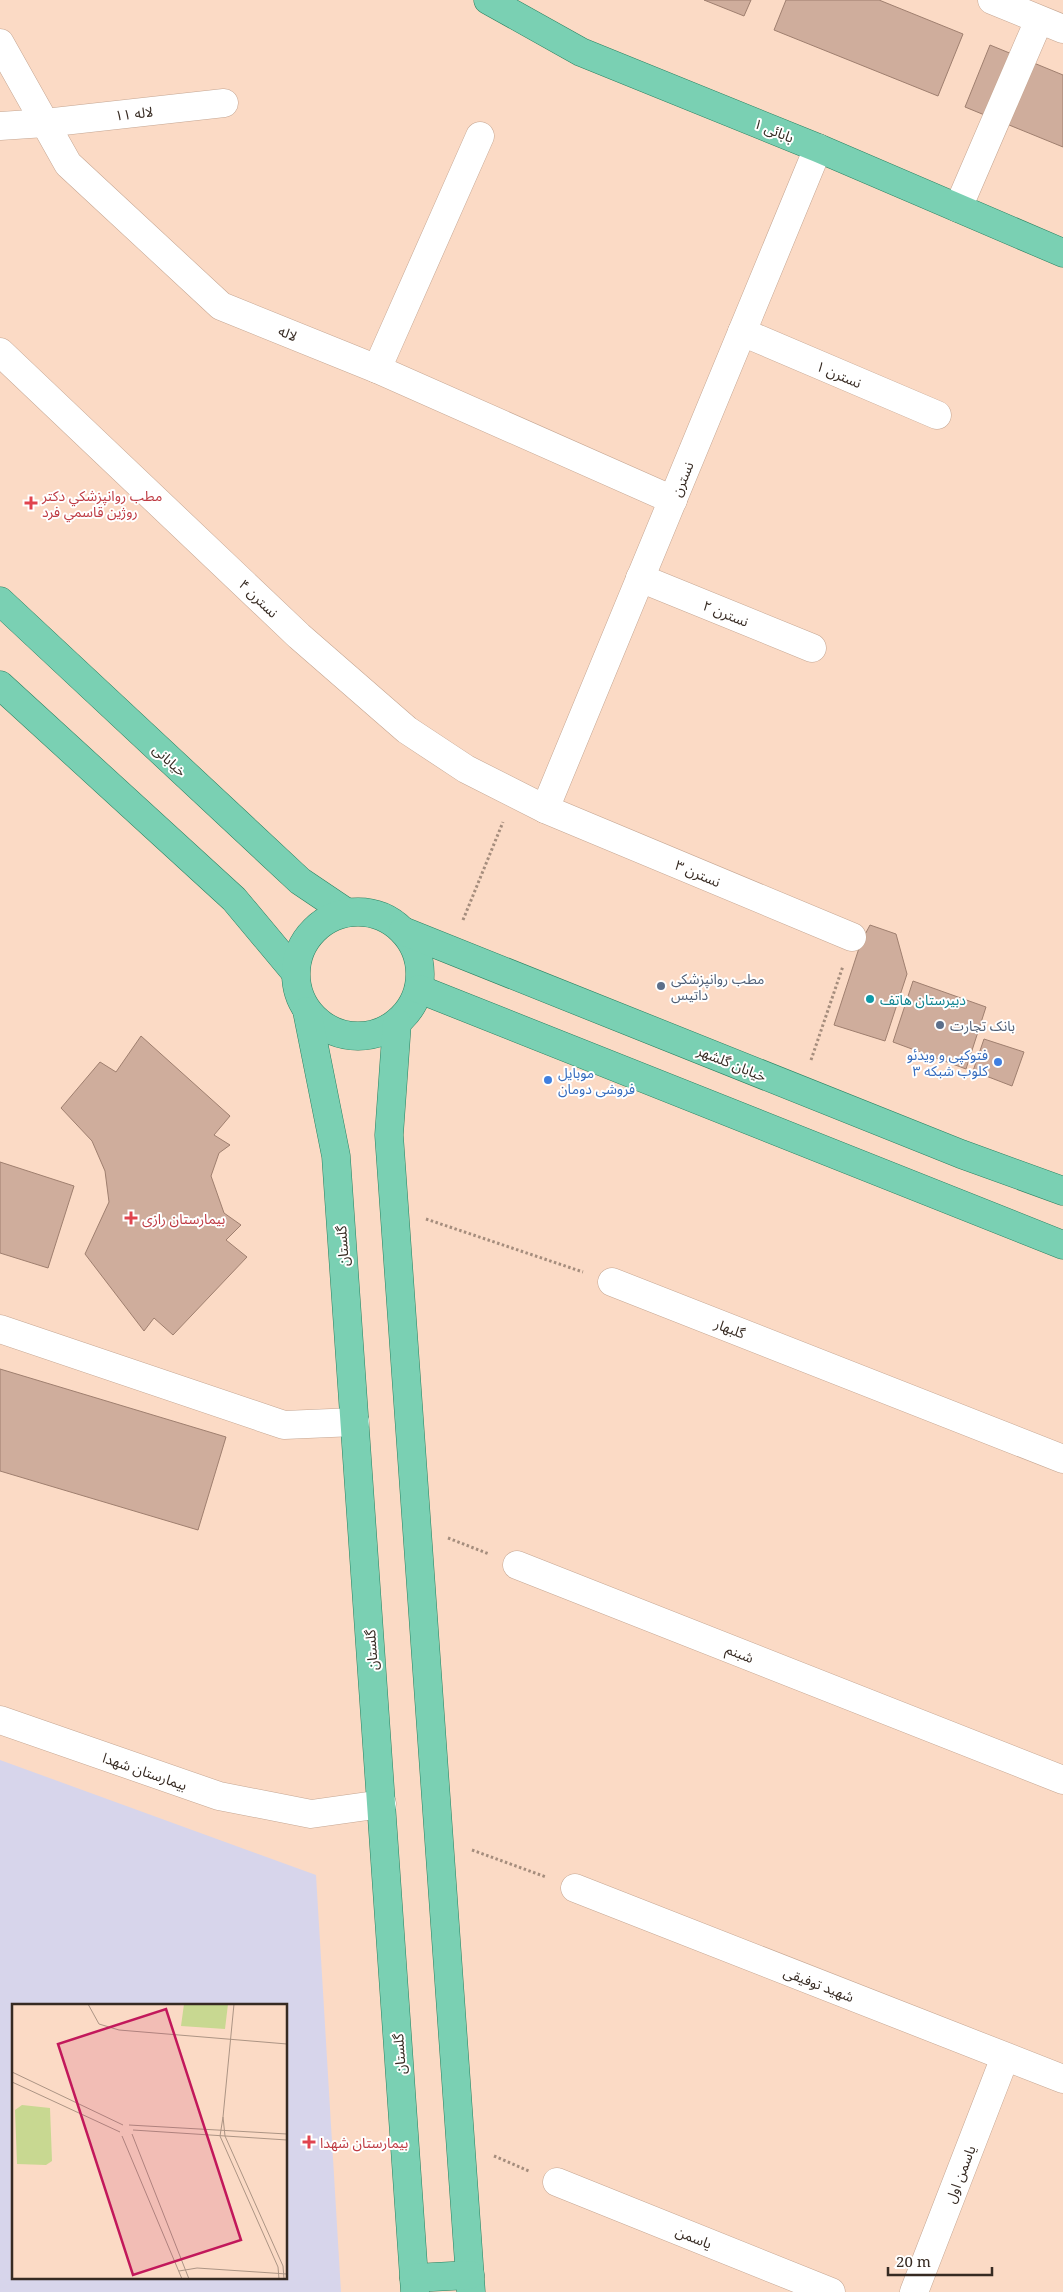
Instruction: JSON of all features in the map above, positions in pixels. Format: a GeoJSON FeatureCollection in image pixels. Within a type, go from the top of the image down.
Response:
{"type":"FeatureCollection","features":[{"type":"Feature","properties":{"kind":"main road","name":"بابائی ۱"},"geometry":{"type":"LineString","coordinates":[[488,0],[581,52],[818,148],[1063,253]]}},
{"type":"Feature","properties":{"kind":"main road","name":"خیابانی"},"geometry":{"type":"LineString","coordinates":[[0,601],[300,881],[346,912]]}},
{"type":"Feature","properties":{"kind":"main road"},"geometry":{"type":"LineString","coordinates":[[0,685],[234,899],[295,972],[307,1011],[321,1025],[340,1034],[353,1036],[380,1033],[397,1023],[411,1008],[419,989],[420,968],[415,948],[403,931],[387,918],[374,914],[346,912],[326,919],[310,933],[299,951],[295,972]]}},
{"type":"Feature","properties":{"kind":"main road","name":"خیابان گلشهر"},"geometry":{"type":"LineString","coordinates":[[403,931],[801,1091],[1063,1192]]}},
{"type":"Feature","properties":{"kind":"main road"},"geometry":{"type":"LineString","coordinates":[[419,989],[1063,1245]]}},
{"type":"Feature","properties":{"kind":"main road","name":"گلستان"},"geometry":{"type":"LineString","coordinates":[[307,1011],[336,1156],[415,2285]]}},
{"type":"Feature","properties":{"kind":"main road"},"geometry":{"type":"LineString","coordinates":[[397,1023],[389,1135],[470,2284],[415,2285]]}},
{"type":"Feature","properties":{"kind":"street"},"geometry":{"type":"LineString","coordinates":[[958,208],[1051,24],[992,0]]}},
{"type":"Feature","properties":{"kind":"street","name":"لاله"},"geometry":{"type":"LineString","coordinates":[[0,44],[68,164],[221,306],[377,369],[673,500]]}},
{"type":"Feature","properties":{"kind":"street","name":"لاله ۱۱"},"geometry":{"type":"LineString","coordinates":[[0,126],[45,123],[224,103]]}},
{"type":"Feature","properties":{"kind":"street"},"geometry":{"type":"LineString","coordinates":[[377,369],[480,136]]}},
{"type":"Feature","properties":{"kind":"street","name":"نسترن"},"geometry":{"type":"LineString","coordinates":[[545,810],[818,148]]}},
{"type":"Feature","properties":{"kind":"street","name":"نسترن ١"},"geometry":{"type":"LineString","coordinates":[[742,332],[937,415]]}},
{"type":"Feature","properties":{"kind":"street","name":"نسترن ۴"},"geometry":{"type":"LineString","coordinates":[[0,352],[298,636],[359,690],[407,730],[458,764],[545,810]]}},
{"type":"Feature","properties":{"kind":"street","name":"نسترن ٢"},"geometry":{"type":"LineString","coordinates":[[640,578],[812,648]]}},
{"type":"Feature","properties":{"kind":"street","name":"نسترن ٣"},"geometry":{"type":"LineString","coordinates":[[545,810],[852,937]]}},
{"type":"Feature","properties":{"kind":"street","name":"گلبهار"},"geometry":{"type":"LineString","coordinates":[[612,1282],[1063,1459]]}},
{"type":"Feature","properties":{"kind":"street"},"geometry":{"type":"LineString","coordinates":[[0,1329],[284,1425],[355,1422]]}},
{"type":"Feature","properties":{"kind":"street","name":"شبنم"},"geometry":{"type":"LineString","coordinates":[[518,1565],[1063,1780]]}},
{"type":"Feature","properties":{"kind":"street","name":"بیمارستان شهدا"},"geometry":{"type":"LineString","coordinates":[[0,1720],[219,1796],[311,1814],[382,1804]]}},
{"type":"Feature","properties":{"kind":"street","name":"شهید توفیقی"},"geometry":{"type":"LineString","coordinates":[[575,1888],[1063,2079]]}},
{"type":"Feature","properties":{"kind":"street","name":"یاسمن اول"},"geometry":{"type":"LineString","coordinates":[[914,2292],[1005,2057]]}},
{"type":"Feature","properties":{"kind":"street","name":"یاسمن"},"geometry":{"type":"LineString","coordinates":[[558,2182],[832,2292]]}},
{"type":"Feature","properties":{"kind":"path"},"geometry":{"type":"LineString","coordinates":[[451,950],[514,794]]}},
{"type":"Feature","properties":{"kind":"path"},"geometry":{"type":"LineString","coordinates":[[801,1091],[852,937]]}},
{"type":"Feature","properties":{"kind":"path"},"geometry":{"type":"LineString","coordinates":[[394,1208],[612,1282]]}},
{"type":"Feature","properties":{"kind":"path"},"geometry":{"type":"LineString","coordinates":[[416,1525],[518,1565]]}},
{"type":"Feature","properties":{"kind":"path"},"geometry":{"type":"LineString","coordinates":[[439,1838],[575,1888]]}},
{"type":"Feature","properties":{"kind":"path"},"geometry":{"type":"LineString","coordinates":[[460,2143],[558,2182]]}},
{"type":"Feature","properties":{"kind":"shaded area","name":"بیمارستان شهدا"},"geometry":{"type":"Polygon","coordinates":[[[0,1760],[316,1875],[341,2292],[0,2292],[0,1760]]]}},
{"type":"Feature","properties":{"kind":"building"},"geometry":{"type":"Polygon","coordinates":[[[704,0],[751,0],[744,16],[704,0]]]}},
{"type":"Feature","properties":{"kind":"building"},"geometry":{"type":"Polygon","coordinates":[[[786,0],[879,0],[963,34],[938,96],[774,30],[786,0]]]}},
{"type":"Feature","properties":{"kind":"building"},"geometry":{"type":"Polygon","coordinates":[[[990,45],[1063,75],[1063,147],[965,107],[990,45]]]}},
{"type":"Feature","properties":{"kind":"building","name":"دبیرستان هاتف"},"geometry":{"type":"Polygon","coordinates":[[[870,925],[896,934],[907,974],[885,1041],[834,1025],[861,942],[870,925]]]}},
{"type":"Feature","properties":{"kind":"building","name":"بانک تجارت"},"geometry":{"type":"Polygon","coordinates":[[[913,981],[986,1007],[966,1069],[893,1042],[913,981]]]}},
{"type":"Feature","properties":{"kind":"building"},"geometry":{"type":"Polygon","coordinates":[[[141,1036],[230,1116],[214,1135],[230,1145],[219,1153],[211,1176],[224,1213],[241,1225],[226,1240],[247,1257],[173,1335],[154,1318],[144,1331],[85,1254],[109,1202],[105,1171],[92,1141],[61,1108],[100,1062],[116,1072],[141,1036]]]}},
{"type":"Feature","properties":{"kind":"building","name":"فتوکپی و ویدئو کلوب شبکه ۳"},"geometry":{"type":"Polygon","coordinates":[[[984,1039],[1024,1052],[1012,1086],[973,1071],[984,1039]]]}},
{"type":"Feature","properties":{"kind":"building"},"geometry":{"type":"Polygon","coordinates":[[[0,1162],[74,1186],[48,1268],[0,1253],[0,1162]]]}},
{"type":"Feature","properties":{"kind":"building"},"geometry":{"type":"Polygon","coordinates":[[[0,1369],[226,1437],[198,1530],[0,1471],[0,1369]]]}},
{"type":"Feature","properties":{"kind":"place","name":"مطب روانپزشكي دكتر روژين قاسمي فرد"},"geometry":{"type":"Point","coordinates":[31,503]}},
{"type":"Feature","properties":{"kind":"place","name":"مطب روانپزشکی داتیس"},"geometry":{"type":"Point","coordinates":[661,986]}},
{"type":"Feature","properties":{"kind":"place","name":"دبیرستان هاتف"},"geometry":{"type":"Point","coordinates":[870,999]}},
{"type":"Feature","properties":{"kind":"place","name":"بانک تجارت"},"geometry":{"type":"Point","coordinates":[940,1025]}},
{"type":"Feature","properties":{"kind":"place","name":"فتوکپی و ویدئو کلوب شبکه ۳"},"geometry":{"type":"Point","coordinates":[998,1062]}},
{"type":"Feature","properties":{"kind":"place","name":"موبایل فروشی دومان"},"geometry":{"type":"Point","coordinates":[548,1080]}},
{"type":"Feature","properties":{"kind":"place","name":"بیمارستان رازی"},"geometry":{"type":"Point","coordinates":[131,1218]}},
{"type":"Feature","properties":{"kind":"place","name":"بیمارستان شهدا"},"geometry":{"type":"Point","coordinates":[309,2142]}}]}
